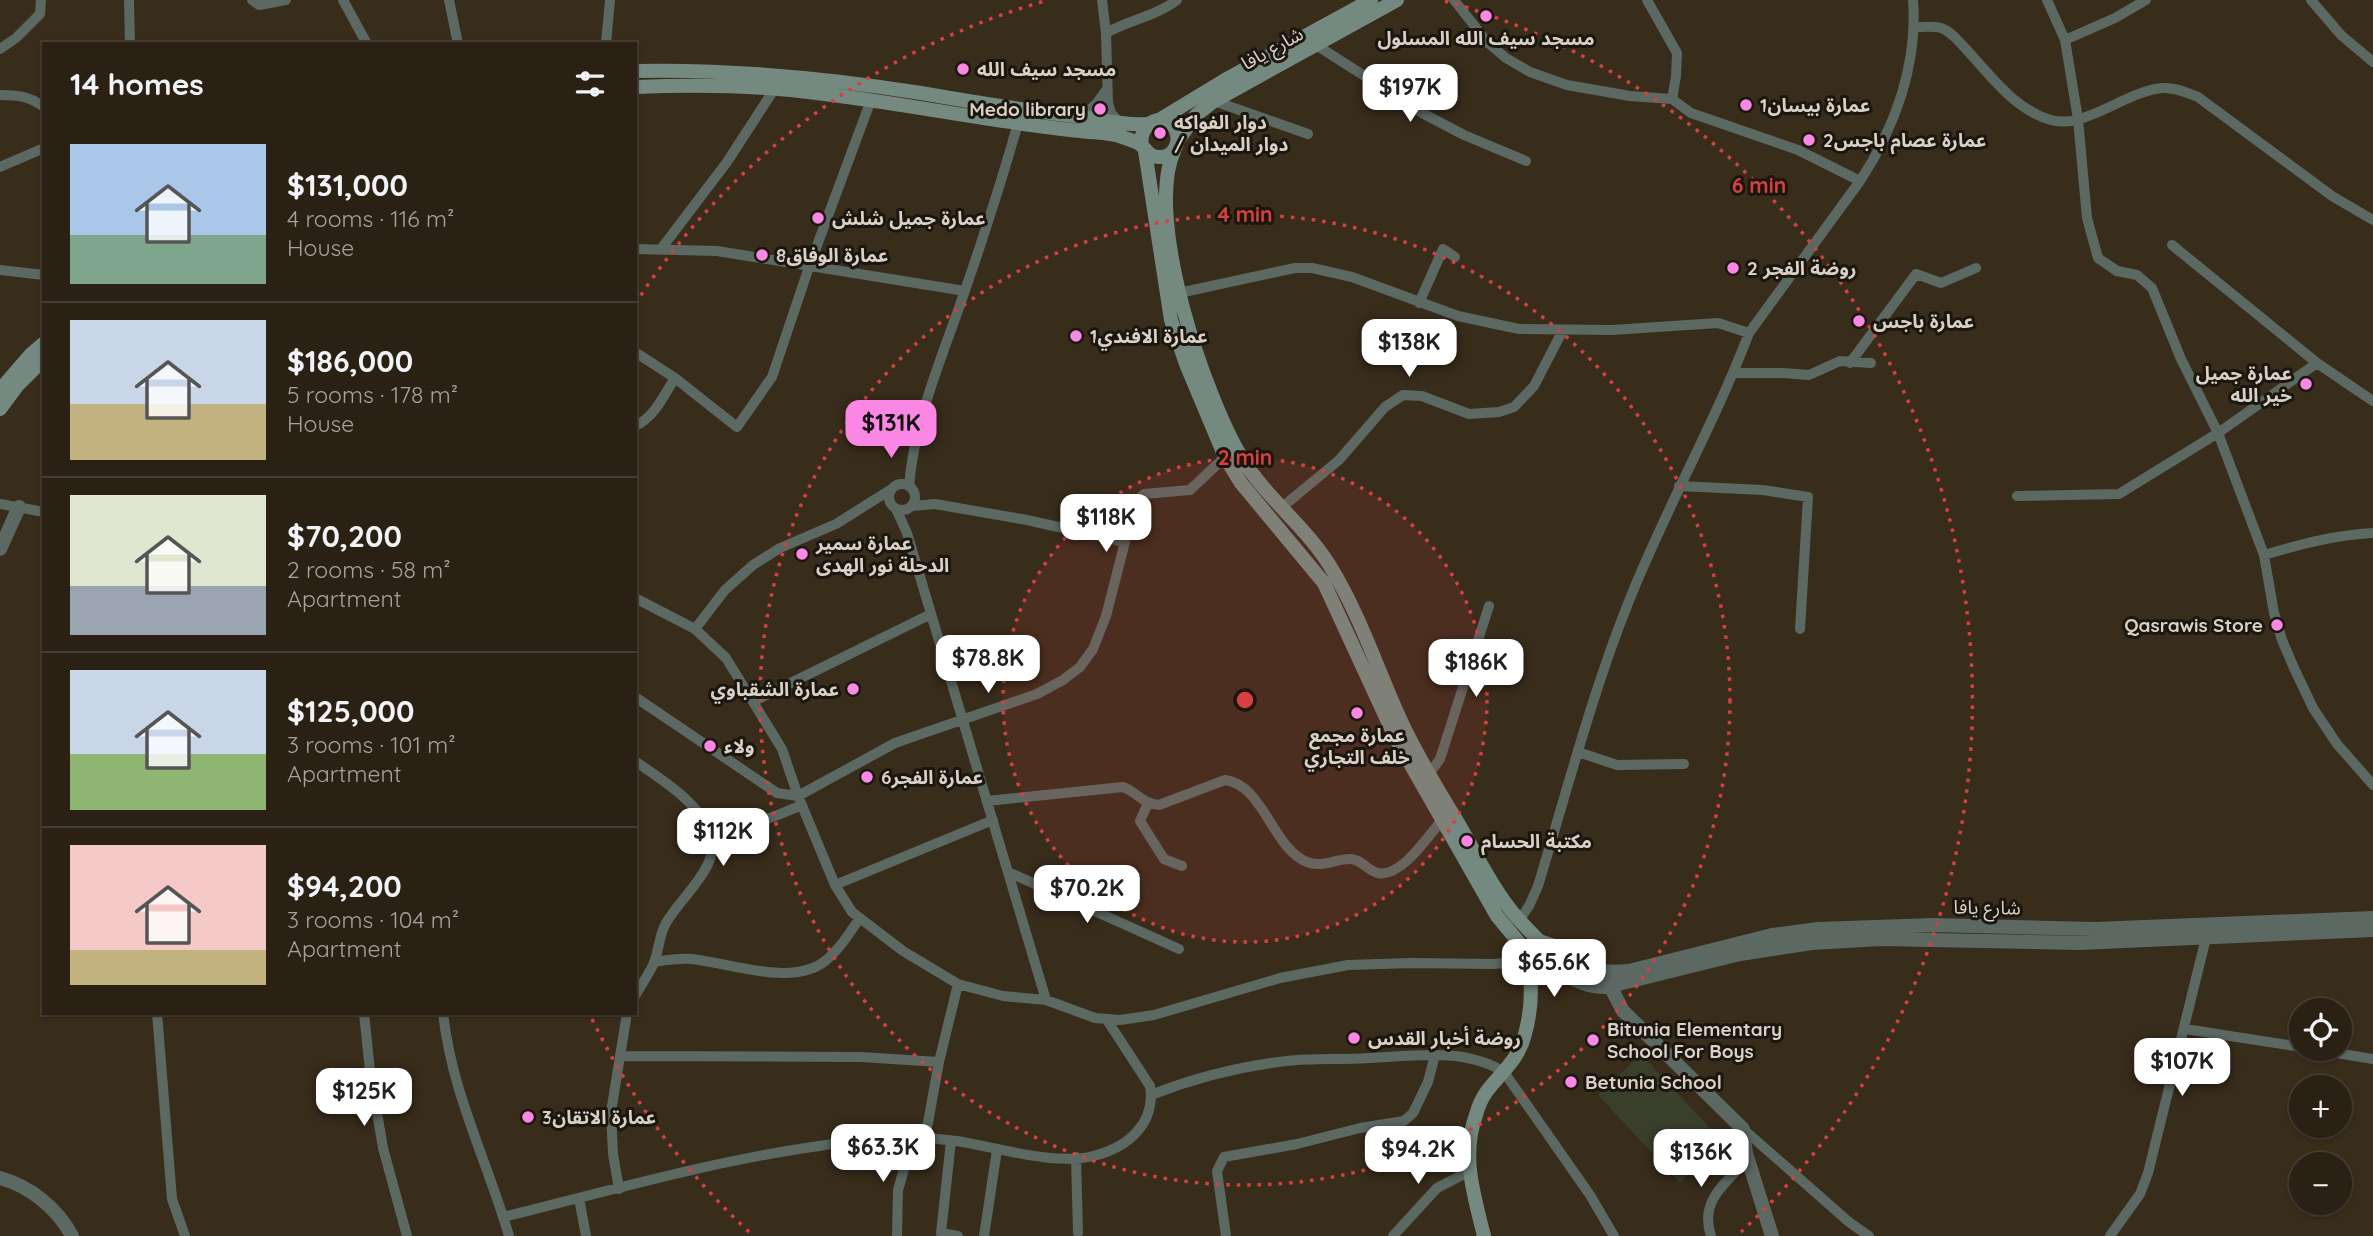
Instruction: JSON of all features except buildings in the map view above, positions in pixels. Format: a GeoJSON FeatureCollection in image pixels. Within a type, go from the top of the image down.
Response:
{"type":"FeatureCollection","features":[{"type":"Feature","properties":{"kind":"main road","name":"شارع يافا"},"geometry":{"type":"LineString","coordinates":[[1154,122],[1371,0]]}},
{"type":"Feature","properties":{"kind":"main road","name":"شارع يافا"},"geometry":{"type":"LineString","coordinates":[[1175,146],[1196,115],[1214,102],[1397,0]]}},
{"type":"Feature","properties":{"kind":"main road"},"geometry":{"type":"LineString","coordinates":[[637,71],[748,72],[852,83],[1113,135],[1156,157],[1163,157],[1175,146]]}},
{"type":"Feature","properties":{"kind":"main road"},"geometry":{"type":"LineString","coordinates":[[637,87],[775,88],[1021,116],[1082,117],[1119,122],[1165,121],[1174,128],[1175,146],[1165,185],[1174,270],[1197,354],[1232,439],[1260,483],[1311,539],[1333,570],[1402,723],[1506,904],[1539,941],[1554,946],[1554,967],[1530,1006]]}},
{"type":"Feature","properties":{"kind":"main road"},"geometry":{"type":"LineString","coordinates":[[1154,122],[1141,133],[1171,320],[1186,364],[1225,457],[1241,484],[1324,583],[1395,737],[1497,916],[1538,975],[1554,967]]}},
{"type":"Feature","properties":{"kind":"main road"},"geometry":{"type":"LineString","coordinates":[[0,390],[42,344]]}},
{"type":"Feature","properties":{"kind":"main road"},"geometry":{"type":"LineString","coordinates":[[0,409],[17,386],[42,361]]}},
{"type":"Feature","properties":{"kind":"main road"},"geometry":{"type":"LineString","coordinates":[[1484,1236],[1470,1171],[1470,1132],[1485,1093],[1514,1062],[1520,1050],[1530,1006],[1527,961],[1529,946],[1539,941]]}},
{"type":"Feature","properties":{"kind":"street"},"geometry":{"type":"LineString","coordinates":[[0,49],[16,38],[40,13],[41,0]]}},
{"type":"Feature","properties":{"kind":"street"},"geometry":{"type":"LineString","coordinates":[[129,0],[130,42]]}},
{"type":"Feature","properties":{"kind":"street"},"geometry":{"type":"LineString","coordinates":[[252,0],[259,5],[286,0]]}},
{"type":"Feature","properties":{"kind":"street"},"geometry":{"type":"LineString","coordinates":[[343,0],[366,42]]}},
{"type":"Feature","properties":{"kind":"street"},"geometry":{"type":"LineString","coordinates":[[449,0],[458,42]]}},
{"type":"Feature","properties":{"kind":"street"},"geometry":{"type":"LineString","coordinates":[[606,42],[610,0]]}},
{"type":"Feature","properties":{"kind":"street"},"geometry":{"type":"LineString","coordinates":[[1102,0],[1106,33],[1106,90],[1111,113],[1119,122]]}},
{"type":"Feature","properties":{"kind":"street"},"geometry":{"type":"LineString","coordinates":[[1106,33],[1120,25],[1165,9],[1177,0]]}},
{"type":"Feature","properties":{"kind":"street"},"geometry":{"type":"LineString","coordinates":[[1454,0],[1488,43],[1506,58],[1530,72],[1567,85],[1630,96],[1672,99],[1691,113],[1798,150],[1860,181]]}},
{"type":"Feature","properties":{"kind":"street"},"geometry":{"type":"LineString","coordinates":[[1647,0],[1677,53],[1672,99]]}},
{"type":"Feature","properties":{"kind":"street"},"geometry":{"type":"LineString","coordinates":[[1520,919],[1538,886],[1578,752],[1628,604],[1679,486],[1734,373],[1749,333],[1879,152],[1901,94],[1915,27],[1913,0]]}},
{"type":"Feature","properties":{"kind":"street"},"geometry":{"type":"LineString","coordinates":[[2047,0],[2065,40],[2078,119],[2087,218],[2098,258],[2117,271],[2137,275],[2152,288],[2181,359],[2218,433],[2264,555],[2279,632],[2309,698],[2337,744],[2373,785]]}},
{"type":"Feature","properties":{"kind":"street"},"geometry":{"type":"LineString","coordinates":[[2311,0],[2342,35],[2373,62]]}},
{"type":"Feature","properties":{"kind":"street"},"geometry":{"type":"LineString","coordinates":[[2065,40],[2115,19],[2145,1]]}},
{"type":"Feature","properties":{"kind":"street"},"geometry":{"type":"LineString","coordinates":[[1915,27],[1931,27],[1949,32],[2014,100],[2050,120],[2063,122],[2078,119],[2140,92],[2164,88],[2178,89],[2198,97],[2332,196],[2373,220]]}},
{"type":"Feature","properties":{"kind":"street"},"geometry":{"type":"LineString","coordinates":[[1316,45],[1424,114],[1464,135],[1526,161]]}},
{"type":"Feature","properties":{"kind":"street"},"geometry":{"type":"LineString","coordinates":[[661,249],[727,162],[775,88]]}},
{"type":"Feature","properties":{"kind":"street"},"geometry":{"type":"LineString","coordinates":[[1082,117],[1106,90]]}},
{"type":"Feature","properties":{"kind":"street"},"geometry":{"type":"LineString","coordinates":[[0,94],[33,99],[42,106]]}},
{"type":"Feature","properties":{"kind":"street"},"geometry":{"type":"LineString","coordinates":[[637,353],[675,378],[737,427],[772,377],[809,267],[871,100]]}},
{"type":"Feature","properties":{"kind":"street"},"geometry":{"type":"LineString","coordinates":[[1214,102],[1308,134]]}},
{"type":"Feature","properties":{"kind":"street"},"geometry":{"type":"LineString","coordinates":[[907,533],[906,522],[915,498],[911,488],[915,446],[935,374],[965,291],[1021,116]]}},
{"type":"Feature","properties":{"kind":"street"},"geometry":{"type":"LineString","coordinates":[[0,167],[42,149]]}},
{"type":"Feature","properties":{"kind":"street"},"geometry":{"type":"LineString","coordinates":[[2172,245],[2316,363],[2373,401]]}},
{"type":"Feature","properties":{"kind":"street"},"geometry":{"type":"LineString","coordinates":[[637,249],[716,251],[965,291]]}},
{"type":"Feature","properties":{"kind":"street"},"geometry":{"type":"LineString","coordinates":[[1419,303],[1443,249],[1455,257]]}},
{"type":"Feature","properties":{"kind":"street"},"geometry":{"type":"LineString","coordinates":[[1179,293],[1295,268],[1312,268],[1352,277],[1458,316],[1519,329],[1612,331],[1718,323],[1749,333]]}},
{"type":"Feature","properties":{"kind":"street"},"geometry":{"type":"LineString","coordinates":[[1850,363],[1916,274],[1941,283],[1976,268]]}},
{"type":"Feature","properties":{"kind":"street"},"geometry":{"type":"LineString","coordinates":[[0,270],[42,275]]}},
{"type":"Feature","properties":{"kind":"street"},"geometry":{"type":"LineString","coordinates":[[1281,508],[1339,460],[1385,407],[1403,395],[1422,396],[1469,414],[1499,412],[1514,407],[1534,386],[1563,330]]}},
{"type":"Feature","properties":{"kind":"street"},"geometry":{"type":"LineString","coordinates":[[1734,373],[1809,375],[1840,361],[1871,363]]}},
{"type":"Feature","properties":{"kind":"street"},"geometry":{"type":"LineString","coordinates":[[2017,496],[2119,494],[2218,433],[2316,363]]}},
{"type":"Feature","properties":{"kind":"street"},"geometry":{"type":"LineString","coordinates":[[637,425],[654,411],[675,378]]}},
{"type":"Feature","properties":{"kind":"street"},"geometry":{"type":"LineString","coordinates":[[915,446],[889,499],[907,533],[1046,1000]]}},
{"type":"Feature","properties":{"kind":"street"},"geometry":{"type":"LineString","coordinates":[[707,828],[722,830],[751,826],[800,801],[895,743],[1037,694],[1063,680],[1080,667],[1093,649],[1106,616],[1136,501],[1144,494],[1190,490],[1225,457]]}},
{"type":"Feature","properties":{"kind":"street"},"geometry":{"type":"LineString","coordinates":[[695,629],[726,590],[753,565],[780,548],[836,524],[901,484],[935,505]]}},
{"type":"Feature","properties":{"kind":"street"},"geometry":{"type":"LineString","coordinates":[[1679,486],[1763,491],[1808,497],[1800,629]]}},
{"type":"Feature","properties":{"kind":"street"},"geometry":{"type":"LineString","coordinates":[[0,504],[42,512]]}},
{"type":"Feature","properties":{"kind":"street"},"geometry":{"type":"LineString","coordinates":[[862,508],[935,505],[1027,520],[1125,542]]}},
{"type":"Feature","properties":{"kind":"street"},"geometry":{"type":"LineString","coordinates":[[0,549],[19,507]]}},
{"type":"Feature","properties":{"kind":"street"},"geometry":{"type":"LineString","coordinates":[[2264,555],[2306,542],[2373,533]]}},
{"type":"Feature","properties":{"kind":"street"},"geometry":{"type":"LineString","coordinates":[[637,599],[695,629],[726,658],[782,749],[800,801],[835,885],[852,912],[903,951],[958,984],[1003,996],[1046,1000],[1083,1014],[1107,1020],[1121,1020],[1154,1015],[1279,978],[1348,965],[1411,962],[1494,964],[1527,961]]}},
{"type":"Feature","properties":{"kind":"street"},"geometry":{"type":"LineString","coordinates":[[1429,774],[1440,759],[1489,606]]}},
{"type":"Feature","properties":{"kind":"street"},"geometry":{"type":"LineString","coordinates":[[754,701],[931,614]]}},
{"type":"Feature","properties":{"kind":"street"},"geometry":{"type":"LineString","coordinates":[[637,699],[777,793],[800,801]]}},
{"type":"Feature","properties":{"kind":"street"},"geometry":{"type":"LineString","coordinates":[[1578,752],[1617,765],[1684,764]]}},
{"type":"Feature","properties":{"kind":"street"},"geometry":{"type":"LineString","coordinates":[[637,764],[674,789],[694,807],[707,828],[712,848],[708,863],[663,929],[654,962],[637,992]]}},
{"type":"Feature","properties":{"kind":"street"},"geometry":{"type":"LineString","coordinates":[[987,801],[1123,787],[1148,803],[1159,805],[1225,780],[1234,781],[1250,793],[1279,835],[1295,854],[1306,862],[1318,865],[1351,859],[1375,873],[1385,874],[1394,872],[1403,865],[1442,820]]}},
{"type":"Feature","properties":{"kind":"street"},"geometry":{"type":"LineString","coordinates":[[1148,803],[1140,821],[1164,859],[1182,866]]}},
{"type":"Feature","properties":{"kind":"street"},"geometry":{"type":"LineString","coordinates":[[835,885],[993,820]]}},
{"type":"Feature","properties":{"kind":"street"},"geometry":{"type":"LineString","coordinates":[[1008,872],[1179,949]]}},
{"type":"Feature","properties":{"kind":"street","name":"شارع يافا"},"geometry":{"type":"LineString","coordinates":[[1607,979],[1772,935],[1830,928],[1933,925],[2095,929],[2373,918]]}},
{"type":"Feature","properties":{"kind":"street"},"geometry":{"type":"LineString","coordinates":[[654,962],[674,958],[785,973],[801,971],[823,963],[844,941],[859,919]]}},
{"type":"Feature","properties":{"kind":"street"},"geometry":{"type":"LineString","coordinates":[[1554,967],[1595,987],[1607,979],[1772,947],[1812,943],[1881,939],[2079,943],[2373,930]]}},
{"type":"Feature","properties":{"kind":"street"},"geometry":{"type":"LineString","coordinates":[[2110,1236],[2140,1195],[2148,1172],[2206,938]]}},
{"type":"Feature","properties":{"kind":"street"},"geometry":{"type":"LineString","coordinates":[[1607,979],[1623,1011],[1743,1129],[1849,1222],[1869,1236]]}},
{"type":"Feature","properties":{"kind":"street"},"geometry":{"type":"LineString","coordinates":[[897,1236],[898,1190],[919,1138],[958,984]]}},
{"type":"Feature","properties":{"kind":"street"},"geometry":{"type":"LineString","coordinates":[[157,1015],[172,1199],[185,1236]]}},
{"type":"Feature","properties":{"kind":"street"},"geometry":{"type":"LineString","coordinates":[[364,1015],[383,1148],[407,1236]]}},
{"type":"Feature","properties":{"kind":"street"},"geometry":{"type":"LineString","coordinates":[[443,1015],[456,1082],[509,1236]]}},
{"type":"Feature","properties":{"kind":"street"},"geometry":{"type":"LineString","coordinates":[[619,1189],[613,1154],[611,1112],[627,1015]]}},
{"type":"Feature","properties":{"kind":"street"},"geometry":{"type":"LineString","coordinates":[[503,1217],[756,1156],[882,1137],[951,1141],[1059,1158],[1090,1157],[1126,1144],[1144,1123],[1151,1095],[1150,1086],[1107,1020]]}},
{"type":"Feature","properties":{"kind":"street"},"geometry":{"type":"LineString","coordinates":[[2185,1029],[2289,1045]]}},
{"type":"Feature","properties":{"kind":"street"},"geometry":{"type":"LineString","coordinates":[[1151,1095],[1224,1073],[1287,1061],[1435,1055],[1478,1060],[1504,1072],[1590,1195],[1614,1236]]}},
{"type":"Feature","properties":{"kind":"street"},"geometry":{"type":"LineString","coordinates":[[1226,1236],[1217,1171],[1224,1157],[1405,1121],[1413,1113],[1424,1091],[1435,1055]]}},
{"type":"Feature","properties":{"kind":"street"},"geometry":{"type":"LineString","coordinates":[[620,1056],[861,1057],[939,1062]]}},
{"type":"Feature","properties":{"kind":"street"},"geometry":{"type":"LineString","coordinates":[[2352,1056],[2373,1059]]}},
{"type":"Feature","properties":{"kind":"street"},"geometry":{"type":"LineString","coordinates":[[1743,1129],[1748,1159],[1772,1236]]}},
{"type":"Feature","properties":{"kind":"street"},"geometry":{"type":"LineString","coordinates":[[951,1141],[941,1233],[958,1236]]}},
{"type":"Feature","properties":{"kind":"street"},"geometry":{"type":"LineString","coordinates":[[984,1236],[997,1150]]}},
{"type":"Feature","properties":{"kind":"street"},"geometry":{"type":"LineString","coordinates":[[1076,1157],[1078,1233]]}},
{"type":"Feature","properties":{"kind":"street"},"geometry":{"type":"LineString","coordinates":[[1712,1236],[1707,1220],[1710,1204],[1718,1191],[1748,1159]]}},
{"type":"Feature","properties":{"kind":"street"},"geometry":{"type":"LineString","coordinates":[[1393,1236],[1437,1188],[1470,1171]]}},
{"type":"Feature","properties":{"kind":"street"},"geometry":{"type":"LineString","coordinates":[[0,1178],[27,1189],[47,1204],[65,1222],[72,1236]]}},
{"type":"Feature","properties":{"kind":"street"},"geometry":{"type":"LineString","coordinates":[[579,1198],[586,1236]]}},
{"type":"Feature","properties":{"kind":"green space"},"geometry":{"type":"Polygon","coordinates":[[[1641,1054],[1723,1142],[1680,1183],[1598,1095],[1641,1054]]]}},
{"type":"Feature","properties":{"kind":"place","name":"مسجد سيف الله المسلول"},"geometry":{"type":"Point","coordinates":[1486,16]}},
{"type":"Feature","properties":{"kind":"place","name":"مسجد سيف الله"},"geometry":{"type":"Point","coordinates":[963,69]}},
{"type":"Feature","properties":{"kind":"place","name":"عمارة بيسان1"},"geometry":{"type":"Point","coordinates":[1746,105]}},
{"type":"Feature","properties":{"kind":"place","name":"Medo library"},"geometry":{"type":"Point","coordinates":[1100,109]}},
{"type":"Feature","properties":{"kind":"place","name":"دوار الفواكه / دوار الميدان"},"geometry":{"type":"Point","coordinates":[1160,133]}},
{"type":"Feature","properties":{"kind":"place","name":"عمارة عصام باجس2"},"geometry":{"type":"Point","coordinates":[1809,140]}},
{"type":"Feature","properties":{"kind":"place","name":"عمارة جميل شلش"},"geometry":{"type":"Point","coordinates":[818,218]}},
{"type":"Feature","properties":{"kind":"place","name":"عمارة الوفاق8"},"geometry":{"type":"Point","coordinates":[762,255]}},
{"type":"Feature","properties":{"kind":"place","name":"روضة الفجر 2"},"geometry":{"type":"Point","coordinates":[1733,268]}},
{"type":"Feature","properties":{"kind":"place","name":"عمارة باجس"},"geometry":{"type":"Point","coordinates":[1859,321]}},
{"type":"Feature","properties":{"kind":"place","name":"عمارة الافندي1"},"geometry":{"type":"Point","coordinates":[1076,336]}},
{"type":"Feature","properties":{"kind":"place","name":"عمارة جميل خير الله"},"geometry":{"type":"Point","coordinates":[2306,384]}},
{"type":"Feature","properties":{"kind":"place","name":"عمارة سمير الدحلة نور الهدى"},"geometry":{"type":"Point","coordinates":[802,554]}},
{"type":"Feature","properties":{"kind":"place","name":"Qasrawis Store"},"geometry":{"type":"Point","coordinates":[2277,625]}},
{"type":"Feature","properties":{"kind":"place","name":"عمارة الشقباوي"},"geometry":{"type":"Point","coordinates":[853,689]}},
{"type":"Feature","properties":{"kind":"place","name":"عمارة مجمع خلف التجاري"},"geometry":{"type":"Point","coordinates":[1357,713]}},
{"type":"Feature","properties":{"kind":"place","name":"ولاء"},"geometry":{"type":"Point","coordinates":[710,746]}},
{"type":"Feature","properties":{"kind":"place","name":"عمارة الفجر6"},"geometry":{"type":"Point","coordinates":[867,777]}},
{"type":"Feature","properties":{"kind":"place","name":"مكتبة الحسام"},"geometry":{"type":"Point","coordinates":[1467,841]}},
{"type":"Feature","properties":{"kind":"place","name":"روضة أخبار القدس"},"geometry":{"type":"Point","coordinates":[1354,1038]}},
{"type":"Feature","properties":{"kind":"place","name":"Bitunia Elementary School For Boys"},"geometry":{"type":"Point","coordinates":[1593,1040]}},
{"type":"Feature","properties":{"kind":"place","name":"Betunia School"},"geometry":{"type":"Point","coordinates":[1571,1082]}},
{"type":"Feature","properties":{"kind":"place","name":"عمارة الاتقان3"},"geometry":{"type":"Point","coordinates":[528,1117]}}]}
